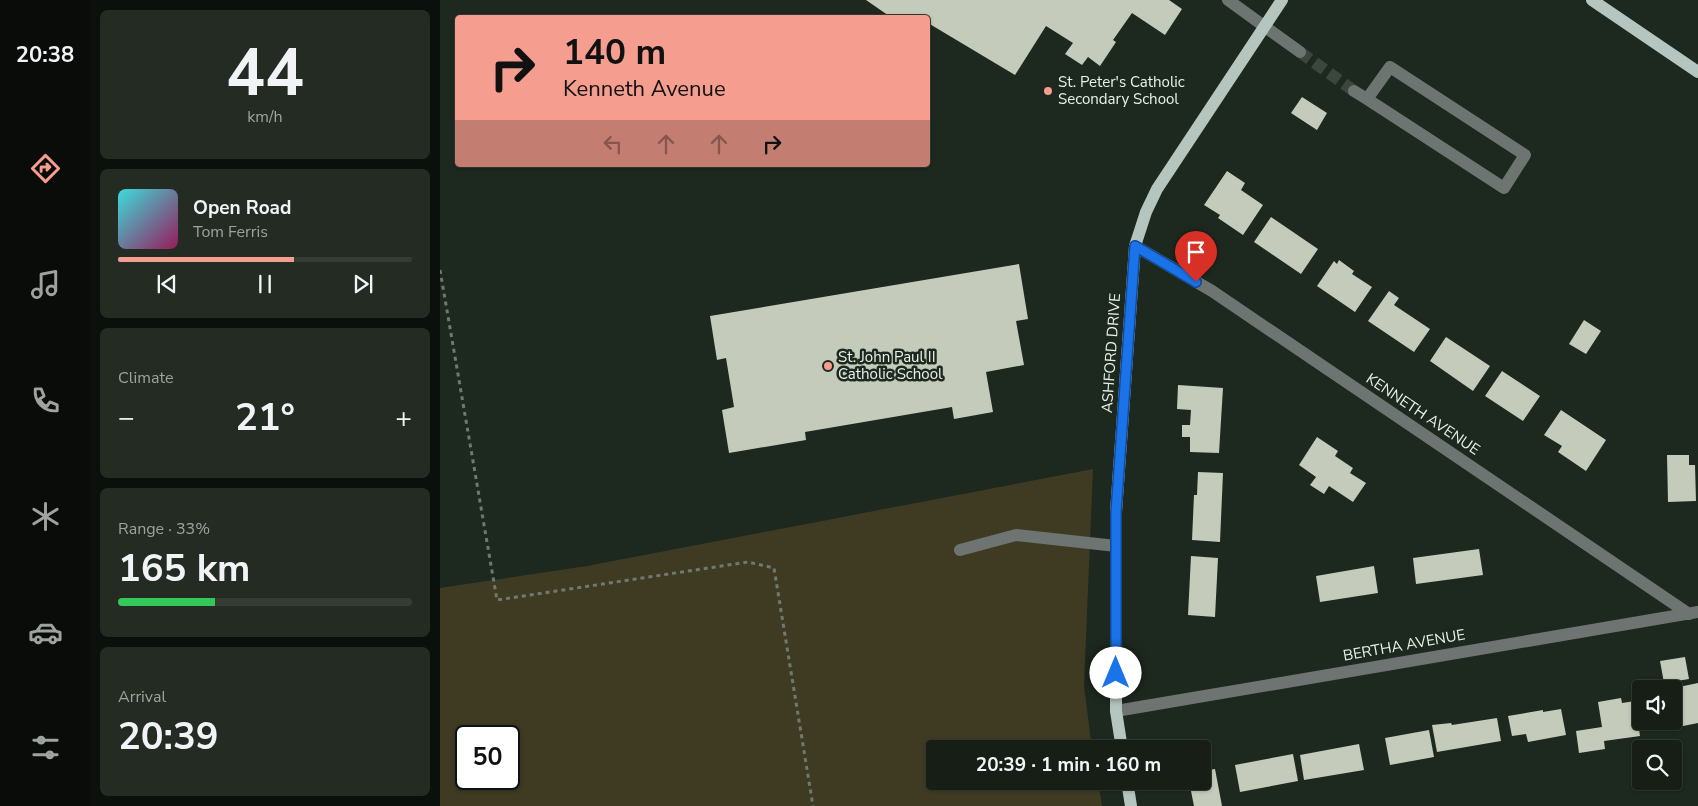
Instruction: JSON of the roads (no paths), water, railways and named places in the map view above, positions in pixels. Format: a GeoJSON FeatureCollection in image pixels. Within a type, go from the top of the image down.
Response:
{"type":"FeatureCollection","features":[{"type":"Feature","properties":{"kind":"main road","name":"ASHFORD DRIVE"},"geometry":{"type":"LineString","coordinates":[[1121,740],[1116,712],[1116,512],[1135,246],[1146,212],[1157,188],[1282,0]]}},
{"type":"Feature","properties":{"kind":"main road"},"geometry":{"type":"LineString","coordinates":[[1592,0],[1698,72]]}},
{"type":"Feature","properties":{"kind":"main road"},"geometry":{"type":"LineString","coordinates":[[1128,790],[1131,806]]}},
{"type":"Feature","properties":{"kind":"street"},"geometry":{"type":"LineString","coordinates":[[1228,0],[1300,52]]}},
{"type":"Feature","properties":{"kind":"street"},"geometry":{"type":"LineString","coordinates":[[1354,90],[1366,99],[1504,188],[1525,155],[1390,67],[1366,99]]}},
{"type":"Feature","properties":{"kind":"street","name":"KENNETH AVENUE"},"geometry":{"type":"LineString","coordinates":[[1135,246],[1212,291],[1693,613]]}},
{"type":"Feature","properties":{"kind":"street"},"geometry":{"type":"LineString","coordinates":[[960,550],[1016,535],[1116,546]]}},
{"type":"Feature","properties":{"kind":"street","name":"BERTHA AVENUE"},"geometry":{"type":"LineString","coordinates":[[1116,712],[1637,621],[1693,613]]}},
{"type":"Feature","properties":{"kind":"tunnel"},"geometry":{"type":"LineString","coordinates":[[1300,52],[1354,91]]}},
{"type":"Feature","properties":{"kind":"place","name":"St. Peter's Catholic Secondary School"},"geometry":{"type":"Point","coordinates":[1048,91]}},
{"type":"Feature","properties":{"kind":"place","name":"St. John Paul II Catholic School"},"geometry":{"type":"Point","coordinates":[828,366]}}]}
